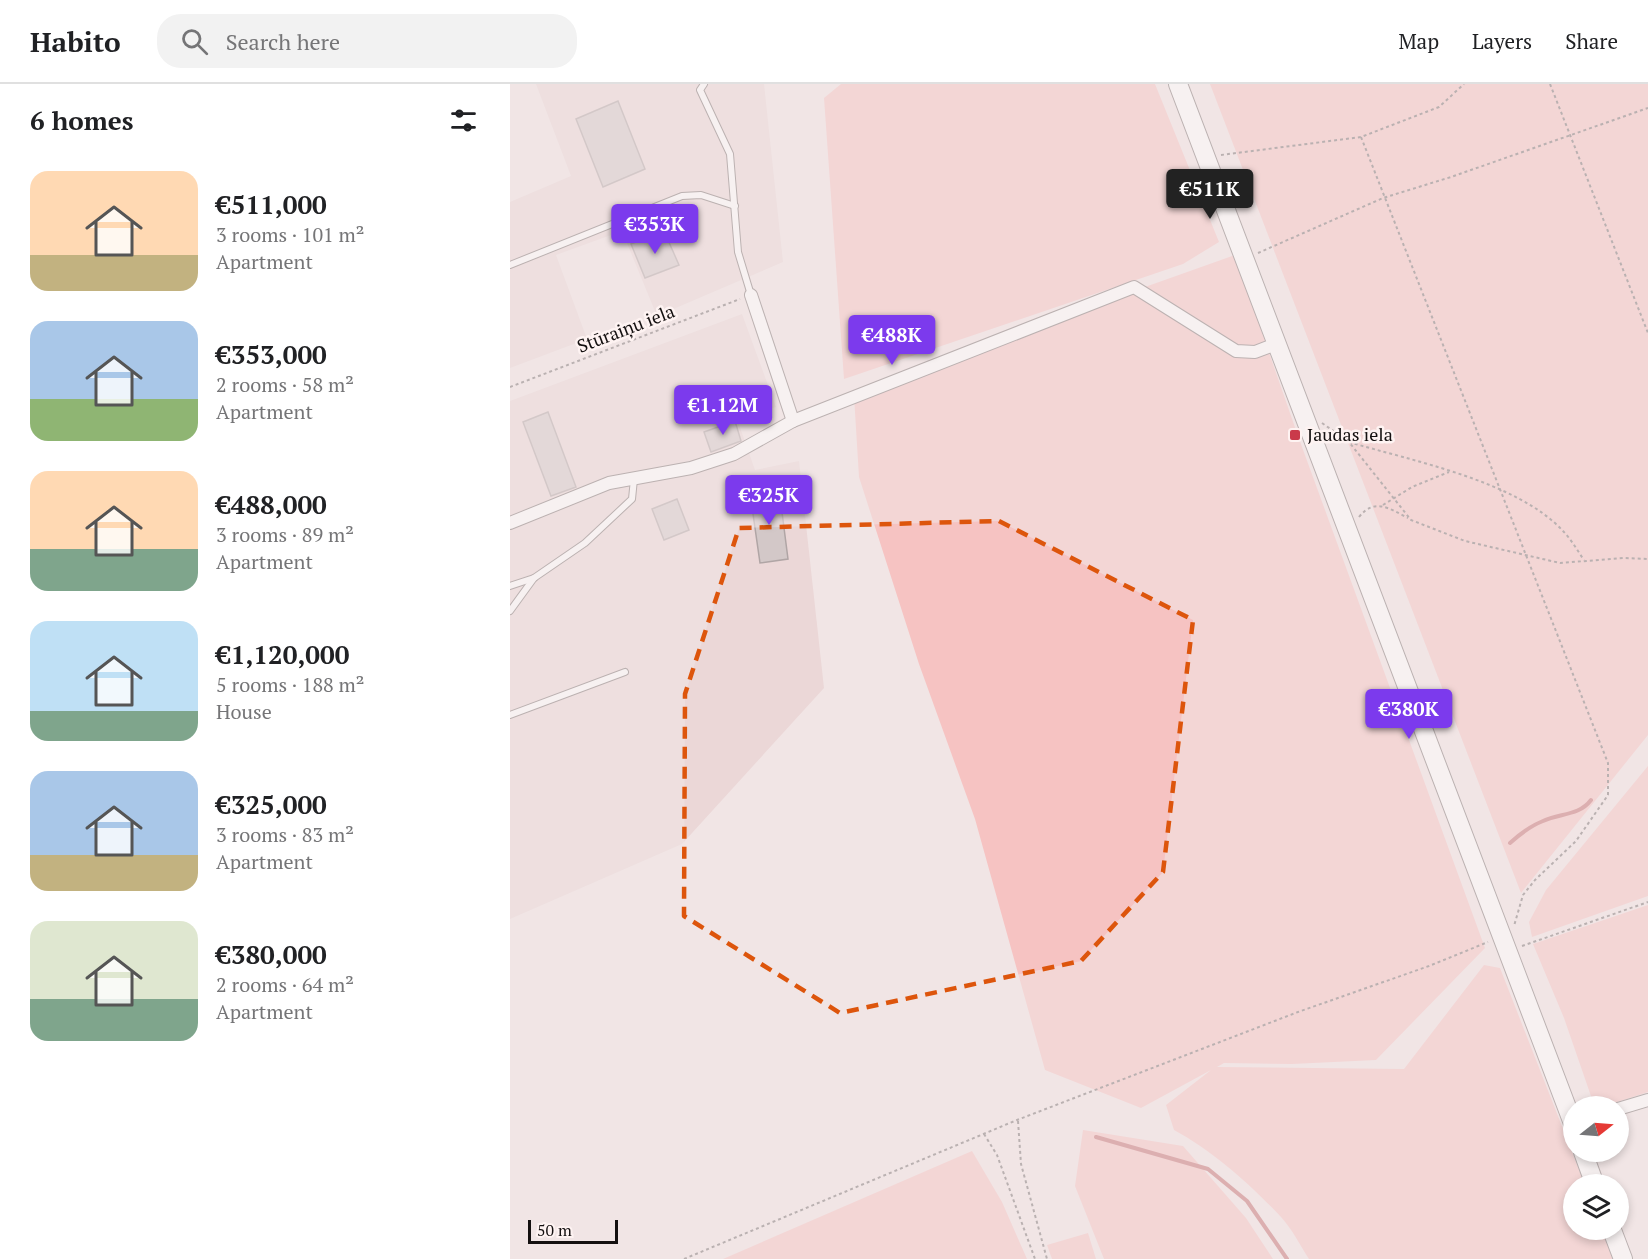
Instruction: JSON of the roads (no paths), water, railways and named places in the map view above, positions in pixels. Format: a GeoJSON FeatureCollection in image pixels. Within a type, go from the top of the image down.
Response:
{"type":"FeatureCollection","features":[{"type":"Feature","properties":{"kind":"main road"},"geometry":{"type":"LineString","coordinates":[[1178,84],[1563,1098]]}},
{"type":"Feature","properties":{"kind":"main road"},"geometry":{"type":"LineString","coordinates":[[1616,1240],[1623,1259]]}},
{"type":"Feature","properties":{"kind":"street"},"geometry":{"type":"LineString","coordinates":[[510,523],[609,483],[691,468],[734,454],[793,421],[1134,288],[1236,351],[1255,352],[1276,344]]}},
{"type":"Feature","properties":{"kind":"street"},"geometry":{"type":"LineString","coordinates":[[752,295],[793,421]]}},
{"type":"Feature","properties":{"kind":"street"},"geometry":{"type":"LineString","coordinates":[[1629,1106],[1648,1100]]}},
{"type":"Feature","properties":{"kind":"lane"},"geometry":{"type":"LineString","coordinates":[[704,84],[700,90],[730,154],[738,252],[752,295]]}},
{"type":"Feature","properties":{"kind":"lane"},"geometry":{"type":"LineString","coordinates":[[510,265],[682,196],[701,195],[735,206]]}},
{"type":"Feature","properties":{"kind":"lane"},"geometry":{"type":"LineString","coordinates":[[510,586],[534,578],[585,543],[632,499],[634,479]]}},
{"type":"Feature","properties":{"kind":"lane"},"geometry":{"type":"LineString","coordinates":[[510,611],[534,578]]}},
{"type":"Feature","properties":{"kind":"lane"},"geometry":{"type":"LineString","coordinates":[[510,716],[625,672]]}},
{"type":"Feature","properties":{"kind":"waterway"},"geometry":{"type":"LineString","coordinates":[[1510,843],[1534,825],[1549,818],[1575,812],[1591,800]]}},
{"type":"Feature","properties":{"kind":"waterway"},"geometry":{"type":"LineString","coordinates":[[1096,1137],[1208,1169],[1247,1201],[1287,1259]]}},
{"type":"Feature","properties":{"kind":"place","name":"Jaudas iela"},"geometry":{"type":"Point","coordinates":[1295,435]}}]}
